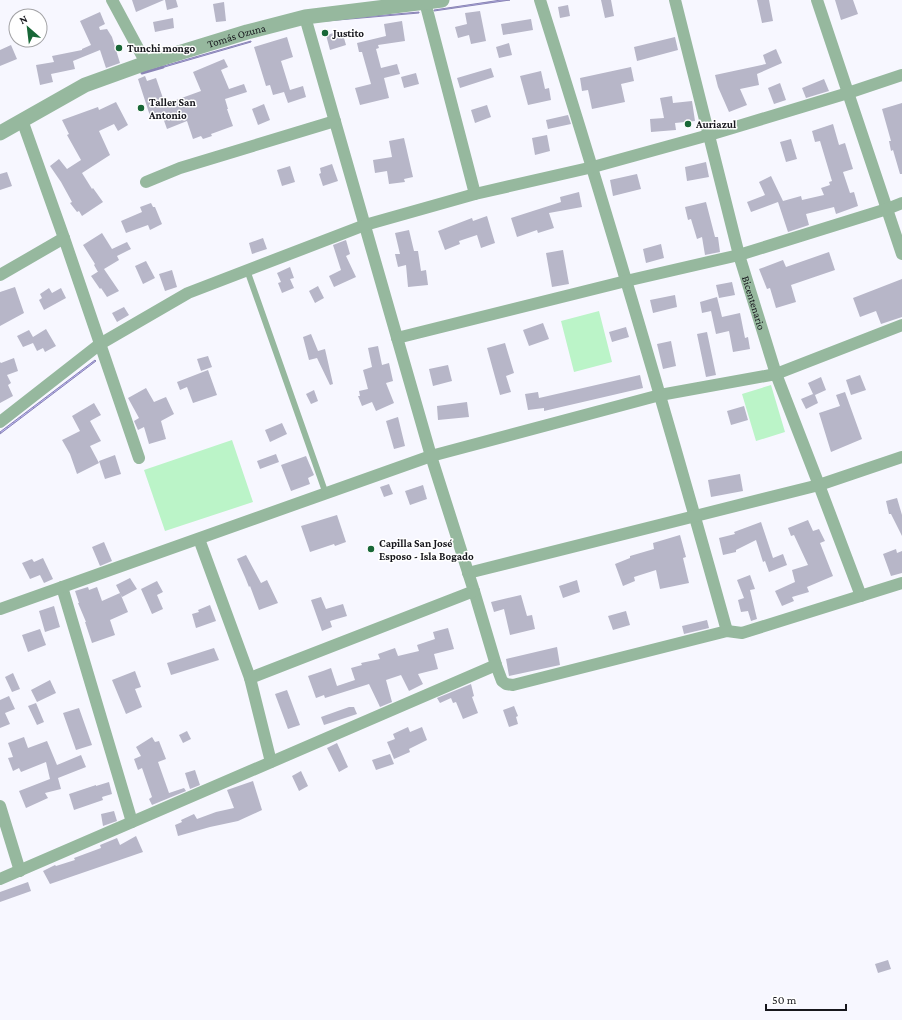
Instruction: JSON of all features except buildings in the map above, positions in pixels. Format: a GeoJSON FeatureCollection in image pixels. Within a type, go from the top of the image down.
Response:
{"type":"FeatureCollection","features":[{"type":"Feature","properties":{"kind":"street"},"geometry":{"type":"LineString","coordinates":[[112,0],[146,63]]}},
{"type":"Feature","properties":{"kind":"street","name":"Tomás Ozuna"},"geometry":{"type":"LineString","coordinates":[[0,133],[84,85],[146,63],[246,32],[305,17],[385,4],[442,0]]}},
{"type":"Feature","properties":{"kind":"street"},"geometry":{"type":"LineString","coordinates":[[540,0],[593,167],[695,517],[726,631]]}},
{"type":"Feature","properties":{"kind":"street","name":"Bicentenario"},"geometry":{"type":"LineString","coordinates":[[675,0],[739,255],[776,374],[820,485],[861,596]]}},
{"type":"Feature","properties":{"kind":"street"},"geometry":{"type":"LineString","coordinates":[[817,0],[902,254]]}},
{"type":"Feature","properties":{"kind":"street"},"geometry":{"type":"LineString","coordinates":[[425,2],[475,194]]}},
{"type":"Feature","properties":{"kind":"street"},"geometry":{"type":"LineString","coordinates":[[305,17],[431,456],[502,681],[506,684],[513,685],[726,631],[742,633],[902,583]]}},
{"type":"Feature","properties":{"kind":"street"},"geometry":{"type":"LineString","coordinates":[[0,422],[100,344],[188,293],[246,270],[365,225],[475,194],[593,167],[709,135],[902,76]]}},
{"type":"Feature","properties":{"kind":"street"},"geometry":{"type":"LineString","coordinates":[[22,120],[139,458]]}},
{"type":"Feature","properties":{"kind":"street"},"geometry":{"type":"LineString","coordinates":[[146,182],[180,168],[334,121]]}},
{"type":"Feature","properties":{"kind":"street"},"geometry":{"type":"LineString","coordinates":[[397,338],[626,281],[739,255],[902,203]]}},
{"type":"Feature","properties":{"kind":"street"},"geometry":{"type":"LineString","coordinates":[[0,276],[64,238]]}},
{"type":"Feature","properties":{"kind":"street"},"geometry":{"type":"LineString","coordinates":[[0,609],[431,456],[660,395],[776,374],[902,325]]}},
{"type":"Feature","properties":{"kind":"street"},"geometry":{"type":"LineString","coordinates":[[468,573],[820,485],[902,457]]}},
{"type":"Feature","properties":{"kind":"street"},"geometry":{"type":"LineString","coordinates":[[199,539],[250,678],[271,762]]}},
{"type":"Feature","properties":{"kind":"street"},"geometry":{"type":"LineString","coordinates":[[62,587],[132,822]]}},
{"type":"Feature","properties":{"kind":"street"},"geometry":{"type":"LineString","coordinates":[[250,678],[474,591]]}},
{"type":"Feature","properties":{"kind":"street"},"geometry":{"type":"LineString","coordinates":[[0,879],[496,665]]}},
{"type":"Feature","properties":{"kind":"street"},"geometry":{"type":"LineString","coordinates":[[0,806],[20,871]]}},
{"type":"Feature","properties":{"kind":"lane"},"geometry":{"type":"LineString","coordinates":[[246,270],[326,494]]}},
{"type":"Feature","properties":{"kind":"green space"},"geometry":{"type":"Polygon","coordinates":[[[599,311],[612,362],[574,372],[561,321],[599,311]]]}},
{"type":"Feature","properties":{"kind":"green space"},"geometry":{"type":"Polygon","coordinates":[[[771,385],[785,432],[756,441],[742,394],[771,385]]]}},
{"type":"Feature","properties":{"kind":"green space"},"geometry":{"type":"Polygon","coordinates":[[[232,440],[253,502],[165,531],[144,470],[232,440]]]}},
{"type":"Feature","properties":{"kind":"shaded area"},"geometry":{"type":"Polygon","coordinates":[[[510,0],[434,11],[434,10],[510,0]]]}},
{"type":"Feature","properties":{"kind":"shaded area"},"geometry":{"type":"Polygon","coordinates":[[[419,13],[315,22],[315,21],[419,13]]]}},
{"type":"Feature","properties":{"kind":"shaded area"},"geometry":{"type":"Polygon","coordinates":[[[251,41],[161,68],[160,67],[251,41]]]}},
{"type":"Feature","properties":{"kind":"shaded area"},"geometry":{"type":"Polygon","coordinates":[[[95,360],[96,361],[0,434],[0,432],[95,360]]]}},
{"type":"Feature","properties":{"kind":"waterway"},"geometry":{"type":"LineString","coordinates":[[142,73],[163,67]]}},
{"type":"Feature","properties":{"kind":"place","name":"Justito"},"geometry":{"type":"Point","coordinates":[325,33]}},
{"type":"Feature","properties":{"kind":"place","name":"Tunchi mongo"},"geometry":{"type":"Point","coordinates":[119,48]}},
{"type":"Feature","properties":{"kind":"place","name":"Taller San Antonio"},"geometry":{"type":"Point","coordinates":[141,108]}},
{"type":"Feature","properties":{"kind":"place","name":"Auriazul"},"geometry":{"type":"Point","coordinates":[688,124]}},
{"type":"Feature","properties":{"kind":"place","name":"Capilla San José Esposo - Isla Bogado"},"geometry":{"type":"Point","coordinates":[371,549]}}]}
